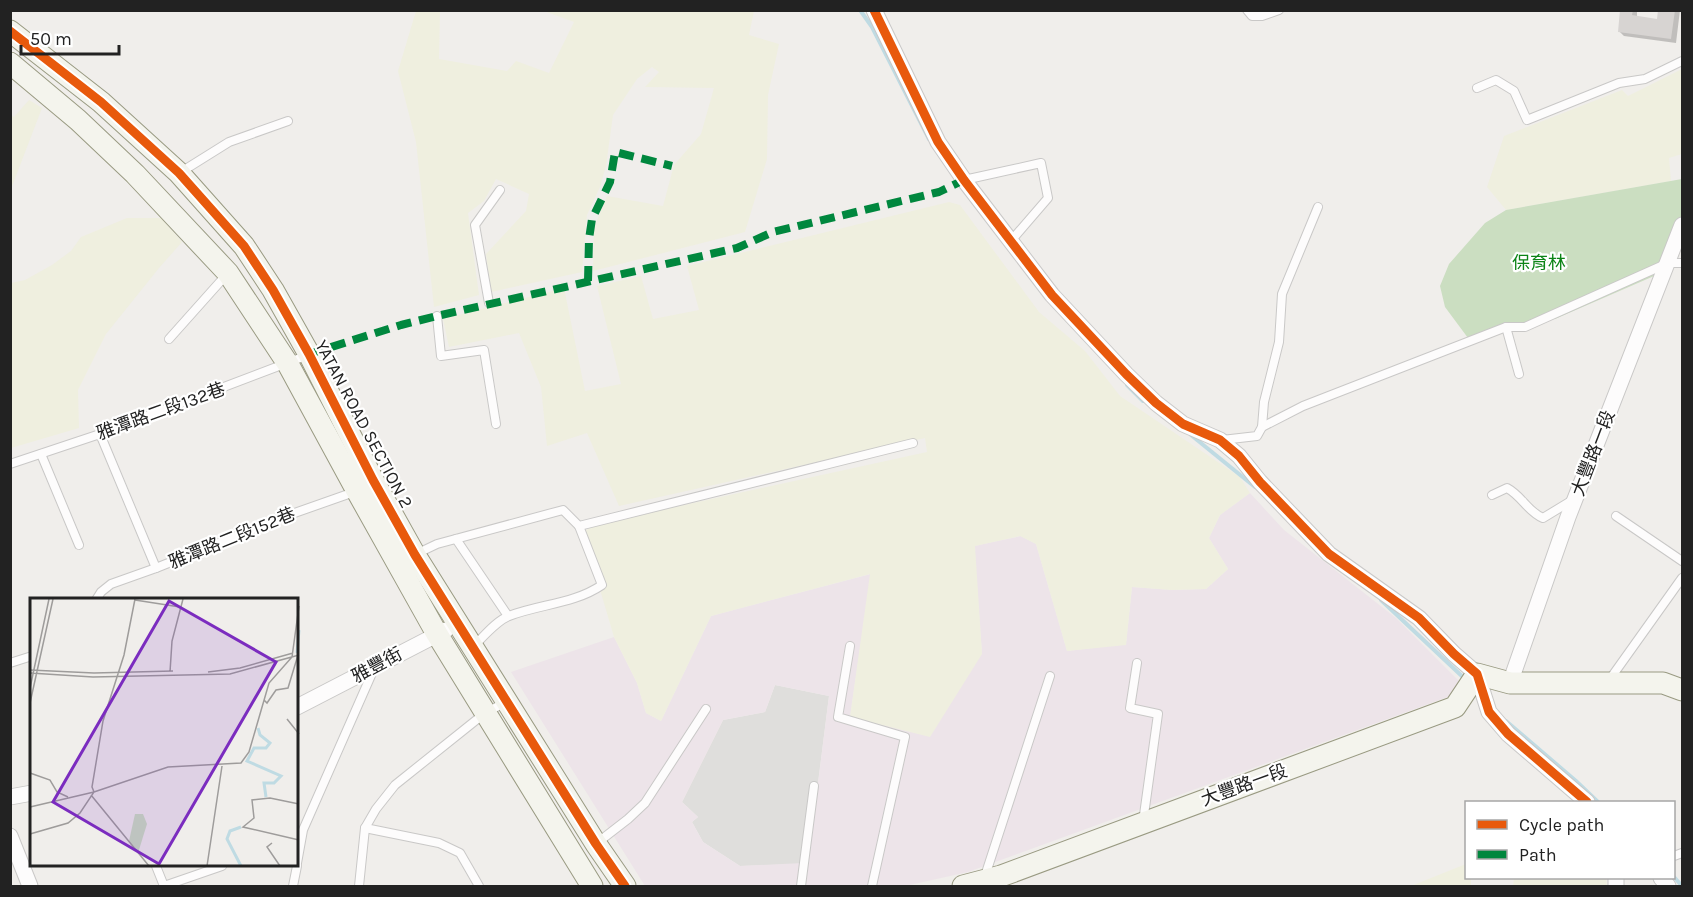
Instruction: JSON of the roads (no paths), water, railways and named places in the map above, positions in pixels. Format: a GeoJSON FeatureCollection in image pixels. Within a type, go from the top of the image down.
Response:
{"type":"FeatureCollection","features":[{"type":"Feature","properties":{"kind":"street"},"geometry":{"type":"LineString","coordinates":[[874,10],[938,142],[1010,242],[1052,295],[1148,395],[1183,424],[1220,440],[1239,456],[1260,482],[1329,554],[1419,618],[1477,674],[1510,683],[1663,683],[1683,690]]}},
{"type":"Feature","properties":{"kind":"street","name":"YATAN ROAD SECTION 2"},"geometry":{"type":"LineString","coordinates":[[10,31],[100,102],[179,173],[244,246],[273,290],[309,354],[365,486],[437,634],[592,886]]}},
{"type":"Feature","properties":{"kind":"street","name":"YATAN ROAD SECTION 2"},"geometry":{"type":"LineString","coordinates":[[10,63],[78,120],[135,174],[228,273],[365,486],[415,555],[596,844],[625,886]]}},
{"type":"Feature","properties":{"kind":"street","name":"大豐路一段"},"geometry":{"type":"LineString","coordinates":[[1510,683],[1575,499],[1675,263],[1683,225]]}},
{"type":"Feature","properties":{"kind":"street","name":"雅豐街"},"geometry":{"type":"LineString","coordinates":[[298,706],[458,624]]}},
{"type":"Feature","properties":{"kind":"street"},"geometry":{"type":"LineString","coordinates":[[1477,674],[1489,712],[1508,734],[1586,801]]}},
{"type":"Feature","properties":{"kind":"street","name":"大豐路一段"},"geometry":{"type":"LineString","coordinates":[[988,882],[1455,707],[1477,674]]}},
{"type":"Feature","properties":{"kind":"street"},"geometry":{"type":"LineString","coordinates":[[10,797],[30,793]]}},
{"type":"Feature","properties":{"kind":"street"},"geometry":{"type":"LineString","coordinates":[[10,837],[30,886]]}},
{"type":"Feature","properties":{"kind":"lane"},"geometry":{"type":"LineString","coordinates":[[1247,10],[1252,16],[1262,16],[1279,10]]}},
{"type":"Feature","properties":{"kind":"lane"},"geometry":{"type":"LineString","coordinates":[[1477,88],[1496,80],[1514,91],[1527,120],[1619,83],[1646,78],[1683,61]]}},
{"type":"Feature","properties":{"kind":"lane"},"geometry":{"type":"LineString","coordinates":[[179,173],[229,142],[288,122]]}},
{"type":"Feature","properties":{"kind":"lane"},"geometry":{"type":"LineString","coordinates":[[964,180],[1041,163],[1048,198],[1010,242]]}},
{"type":"Feature","properties":{"kind":"lane"},"geometry":{"type":"LineString","coordinates":[[489,303],[475,225],[500,190]]}},
{"type":"Feature","properties":{"kind":"lane"},"geometry":{"type":"LineString","coordinates":[[1220,440],[1257,436],[1262,427],[1264,402],[1279,342],[1282,294],[1318,207]]}},
{"type":"Feature","properties":{"kind":"lane"},"geometry":{"type":"LineString","coordinates":[[1262,427],[1303,406],[1506,327],[1526,327],[1675,263]]}},
{"type":"Feature","properties":{"kind":"lane"},"geometry":{"type":"LineString","coordinates":[[169,339],[228,273]]}},
{"type":"Feature","properties":{"kind":"lane"},"geometry":{"type":"LineString","coordinates":[[436,316],[441,356],[484,350],[496,424]]}},
{"type":"Feature","properties":{"kind":"lane"},"geometry":{"type":"LineString","coordinates":[[1506,327],[1519,374]]}},
{"type":"Feature","properties":{"kind":"lane","name":"雅潭路二段132巷"},"geometry":{"type":"LineString","coordinates":[[10,464],[100,434],[288,364],[309,354]]}},
{"type":"Feature","properties":{"kind":"lane"},"geometry":{"type":"LineString","coordinates":[[100,434],[156,568]]}},
{"type":"Feature","properties":{"kind":"lane"},"geometry":{"type":"LineString","coordinates":[[579,526],[913,443]]}},
{"type":"Feature","properties":{"kind":"lane"},"geometry":{"type":"LineString","coordinates":[[41,454],[79,545]]}},
{"type":"Feature","properties":{"kind":"lane","name":"雅潭路二段152巷"},"geometry":{"type":"LineString","coordinates":[[97,598],[111,584],[365,486]]}},
{"type":"Feature","properties":{"kind":"lane"},"geometry":{"type":"LineString","coordinates":[[1492,495],[1507,488],[1517,493],[1536,515],[1543,518],[1575,499]]}},
{"type":"Feature","properties":{"kind":"lane"},"geometry":{"type":"LineString","coordinates":[[415,555],[437,544],[563,510],[579,526],[602,585],[585,595],[508,616],[473,647]]}},
{"type":"Feature","properties":{"kind":"lane"},"geometry":{"type":"LineString","coordinates":[[1616,516],[1683,561]]}},
{"type":"Feature","properties":{"kind":"lane"},"geometry":{"type":"LineString","coordinates":[[456,539],[508,616]]}},
{"type":"Feature","properties":{"kind":"lane"},"geometry":{"type":"LineString","coordinates":[[1607,682],[1683,578]]}},
{"type":"Feature","properties":{"kind":"lane"},"geometry":{"type":"LineString","coordinates":[[850,646],[838,717],[905,737],[872,886]]}},
{"type":"Feature","properties":{"kind":"lane"},"geometry":{"type":"LineString","coordinates":[[10,663],[30,657]]}},
{"type":"Feature","properties":{"kind":"lane"},"geometry":{"type":"LineString","coordinates":[[1137,663],[1130,708],[1158,714],[1143,823]]}},
{"type":"Feature","properties":{"kind":"lane"},"geometry":{"type":"LineString","coordinates":[[298,858],[303,830],[375,667]]}},
{"type":"Feature","properties":{"kind":"lane"},"geometry":{"type":"LineString","coordinates":[[988,882],[1050,676]]}},
{"type":"Feature","properties":{"kind":"lane"},"geometry":{"type":"LineString","coordinates":[[359,886],[365,828],[376,809],[395,785],[485,713],[508,701]]}},
{"type":"Feature","properties":{"kind":"lane"},"geometry":{"type":"LineString","coordinates":[[596,844],[628,819],[645,802],[706,709]]}},
{"type":"Feature","properties":{"kind":"lane"},"geometry":{"type":"LineString","coordinates":[[801,886],[814,786]]}},
{"type":"Feature","properties":{"kind":"lane"},"geometry":{"type":"LineString","coordinates":[[365,828],[439,843],[460,853],[479,886]]}},
{"type":"Feature","properties":{"kind":"lane"},"geometry":{"type":"LineString","coordinates":[[156,867],[164,886],[219,867]]}},
{"type":"Feature","properties":{"kind":"lane"},"geometry":{"type":"LineString","coordinates":[[293,886],[296,867]]}},
{"type":"Feature","properties":{"kind":"waterway"},"geometry":{"type":"LineString","coordinates":[[860,10],[872,27],[929,139]]}},
{"type":"Feature","properties":{"kind":"waterway"},"geometry":{"type":"LineString","coordinates":[[1127,385],[1143,401]]}},
{"type":"Feature","properties":{"kind":"waterway"},"geometry":{"type":"LineString","coordinates":[[1191,435],[1255,487]]}},
{"type":"Feature","properties":{"kind":"waterway"},"geometry":{"type":"LineString","coordinates":[[1381,600],[1465,679]]}},
{"type":"Feature","properties":{"kind":"waterway"},"geometry":{"type":"LineString","coordinates":[[1506,721],[1597,801]]}},
{"type":"Feature","properties":{"kind":"waterway"},"geometry":{"type":"LineString","coordinates":[[1675,878],[1682,886]]}},
{"type":"Feature","properties":{"kind":"park label","name":"保育林"},"geometry":{"type":"Point","coordinates":[1539,263]}}]}
